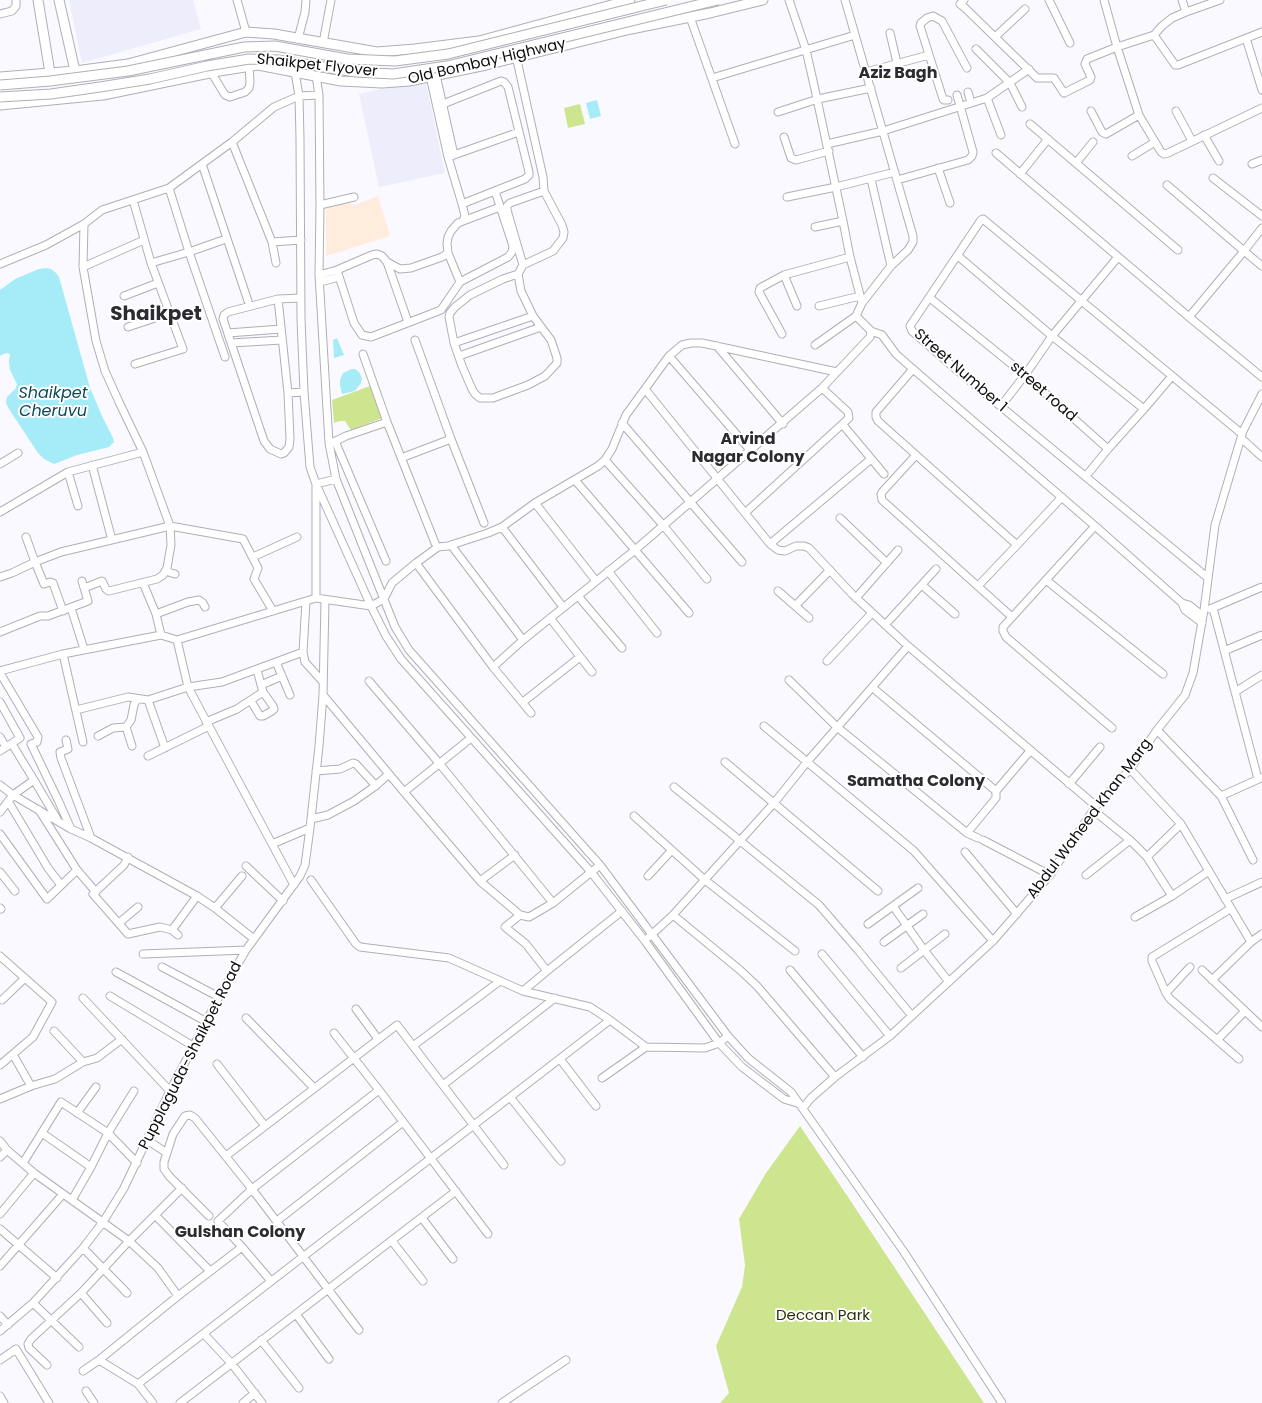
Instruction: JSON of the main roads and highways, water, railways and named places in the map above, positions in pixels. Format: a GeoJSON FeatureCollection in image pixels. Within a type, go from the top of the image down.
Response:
{"type":"FeatureCollection","features":[{"type":"Feature","properties":{"kind":"main road"},"geometry":{"type":"LineString","coordinates":[[38,0],[50,73]]}},
{"type":"Feature","properties":{"kind":"main road"},"geometry":{"type":"LineString","coordinates":[[59,0],[75,71]]}},
{"type":"Feature","properties":{"kind":"main road","name":"Shaikpet Flyover"},"geometry":{"type":"LineString","coordinates":[[0,85],[128,71],[244,47],[275,46],[347,59],[395,61],[448,54],[666,0]]}},
{"type":"Feature","properties":{"kind":"main road","name":"Shaikpet Flyover"},"geometry":{"type":"LineString","coordinates":[[0,97],[51,94],[100,87],[249,59],[278,60],[356,72],[393,74],[447,66],[718,0]]}},
{"type":"Feature","properties":{"kind":"main road","name":"Old Bombay Highway"},"geometry":{"type":"LineString","coordinates":[[0,104],[103,95],[211,72],[258,65],[341,81],[382,83],[409,81],[486,65],[630,29],[710,14],[763,0]]}},
{"type":"Feature","properties":{"kind":"main road"},"geometry":{"type":"LineString","coordinates":[[0,77],[75,71],[128,64],[246,32],[274,34],[378,52],[415,49],[479,41],[621,1]]}},
{"type":"Feature","properties":{"kind":"main road"},"geometry":{"type":"LineString","coordinates":[[479,41],[486,65]]}},
{"type":"Feature","properties":{"kind":"water"},"geometry":{"type":"Polygon","coordinates":[[[597,100],[601,116],[590,119],[586,103],[597,100]]]}},
{"type":"Feature","properties":{"kind":"water","name":"Shaikpet Cheruvu"},"geometry":{"type":"Polygon","coordinates":[[[46,268],[51,269],[59,277],[90,388],[114,442],[109,447],[77,455],[54,464],[44,459],[38,453],[6,403],[7,397],[16,388],[17,384],[10,370],[10,354],[6,353],[0,356],[0,290],[15,279],[46,268]]]}},
{"type":"Feature","properties":{"kind":"water"},"geometry":{"type":"Polygon","coordinates":[[[337,338],[344,355],[334,358],[333,340],[337,338]]]}},
{"type":"Feature","properties":{"kind":"water"},"geometry":{"type":"Polygon","coordinates":[[[352,369],[359,372],[362,378],[361,383],[355,391],[342,394],[340,380],[343,373],[352,369]]]}},
{"type":"Feature","properties":{"kind":"district","name":"Aziz Bagh"},"geometry":{"type":"Point","coordinates":[898,74]}},
{"type":"Feature","properties":{"kind":"district","name":"Shaikpet"},"geometry":{"type":"Point","coordinates":[156,315]}},
{"type":"Feature","properties":{"kind":"district","name":"Arvind Nagar Colony"},"geometry":{"type":"Point","coordinates":[748,449]}},
{"type":"Feature","properties":{"kind":"district","name":"Samatha Colony"},"geometry":{"type":"Point","coordinates":[916,782]}},
{"type":"Feature","properties":{"kind":"district","name":"Gulshan Colony"},"geometry":{"type":"Point","coordinates":[240,1233]}},
{"type":"Feature","properties":{"kind":"park label","name":"Deccan Park"},"geometry":{"type":"Point","coordinates":[823,1316]}}]}
